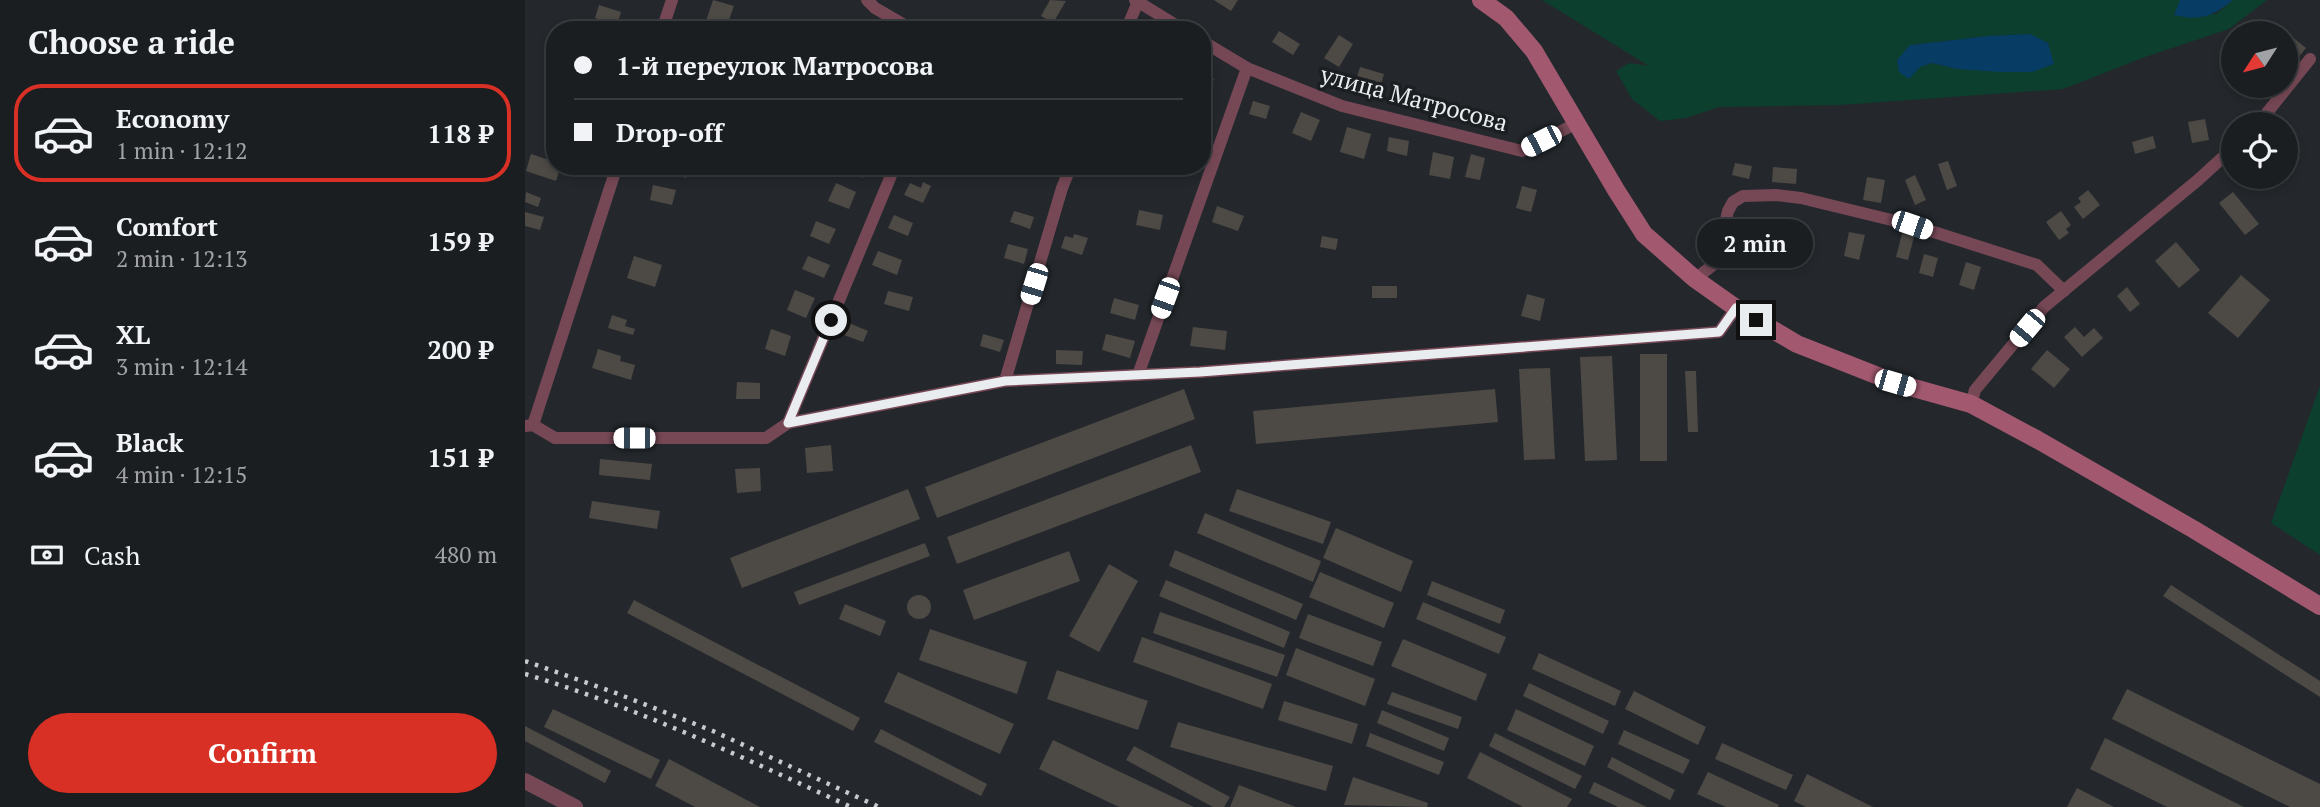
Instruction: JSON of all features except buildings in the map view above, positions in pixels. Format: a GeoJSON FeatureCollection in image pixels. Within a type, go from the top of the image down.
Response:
{"type":"FeatureCollection","features":[{"type":"Feature","properties":{"kind":"main road"},"geometry":{"type":"LineString","coordinates":[[1481,0],[1506,18],[1534,51],[1644,234],[1695,279],[1736,308],[1797,344],[1895,383],[1971,404],[2193,528],[2320,606]]}},
{"type":"Feature","properties":{"kind":"street"},"geometry":{"type":"LineString","coordinates":[[665,21],[672,0]]}},
{"type":"Feature","properties":{"kind":"street"},"geometry":{"type":"LineString","coordinates":[[867,0],[897,21]]}},
{"type":"Feature","properties":{"kind":"street"},"geometry":{"type":"LineString","coordinates":[[1129,21],[1137,1],[1169,21]]}},
{"type":"Feature","properties":{"kind":"street","name":"улица Матросова"},"geometry":{"type":"LineString","coordinates":[[1211,46],[1247,68],[1342,106],[1523,151],[1577,123]]}},
{"type":"Feature","properties":{"kind":"street"},"geometry":{"type":"LineString","coordinates":[[2268,112],[2310,59]]}},
{"type":"Feature","properties":{"kind":"street"},"geometry":{"type":"LineString","coordinates":[[1211,169],[1247,68]]}},
{"type":"Feature","properties":{"kind":"street"},"geometry":{"type":"LineString","coordinates":[[1971,404],[1975,390],[2044,307],[2221,159]]}},
{"type":"Feature","properties":{"kind":"street"},"geometry":{"type":"LineString","coordinates":[[614,175],[529,426],[555,438],[766,438],[788,423],[1005,381],[1200,372],[1719,332],[1736,308]]}},
{"type":"Feature","properties":{"kind":"street"},"geometry":{"type":"LineString","coordinates":[[788,423],[891,175]]}},
{"type":"Feature","properties":{"kind":"street"},"geometry":{"type":"LineString","coordinates":[[1005,381],[1067,175]]}},
{"type":"Feature","properties":{"kind":"street"},"geometry":{"type":"LineString","coordinates":[[1138,375],[1209,175]]}},
{"type":"Feature","properties":{"kind":"street"},"geometry":{"type":"LineString","coordinates":[[1695,279],[1717,262],[1728,211],[1733,202],[1743,196],[1776,195],[1801,198],[1912,225],[2037,265],[2064,291]]}},
{"type":"Feature","properties":{"kind":"street"},"geometry":{"type":"LineString","coordinates":[[525,781],[575,807]]}},
{"type":"Feature","properties":{"kind":"green space"},"geometry":{"type":"Polygon","coordinates":[[[1542,0],[2180,0],[2174,15],[2216,14],[2233,0],[2267,0],[2239,21],[2221,21],[2221,32],[2145,57],[2063,89],[1840,105],[1719,107],[1686,118],[1660,121],[1632,99],[1616,71],[1629,63],[1649,66],[1542,0]],[[2030,34],[1910,45],[1920,67],[1932,63],[1957,69],[2030,34]]]}},
{"type":"Feature","properties":{"kind":"green space"},"geometry":{"type":"Polygon","coordinates":[[[2320,386],[2320,555],[2271,523],[2320,386]]]}},
{"type":"Feature","properties":{"kind":"water"},"geometry":{"type":"Polygon","coordinates":[[[2180,0],[2233,0],[2212,14],[2192,18],[2174,15],[2180,0]]]}},
{"type":"Feature","properties":{"kind":"water"},"geometry":{"type":"Polygon","coordinates":[[[2030,34],[2048,43],[2054,64],[2032,72],[2002,72],[1957,69],[1932,63],[1920,67],[1909,79],[1899,72],[1897,60],[1910,45],[2030,34]]]}},
{"type":"Feature","properties":{"kind":"railway"},"geometry":{"type":"LineString","coordinates":[[525,661],[713,731],[879,807]]}},
{"type":"Feature","properties":{"kind":"railway"},"geometry":{"type":"LineString","coordinates":[[525,674],[650,718],[851,807]]}},
{"type":"Feature","properties":{"kind":"route"},"geometry":{"type":"LineString","coordinates":[[831,320],[788,423],[1005,381],[1200,372],[1719,332],[1736,308],[1756,320]]}}]}
